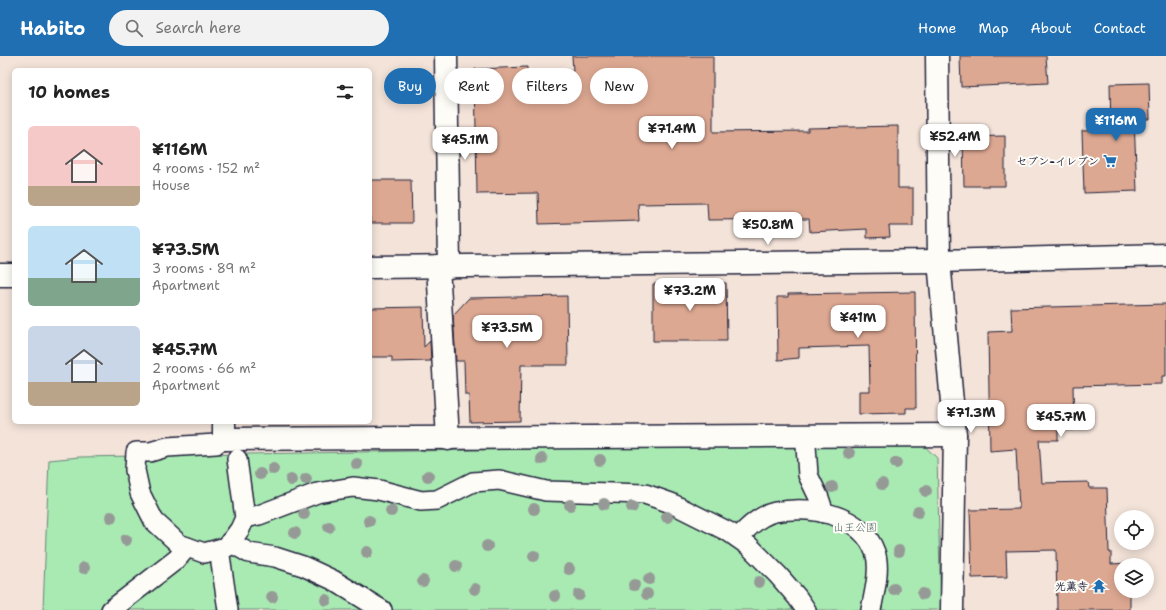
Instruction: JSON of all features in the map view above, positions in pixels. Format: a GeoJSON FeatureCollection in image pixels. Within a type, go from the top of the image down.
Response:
{"type":"FeatureCollection","features":[{"type":"Feature","properties":{"kind":"street"},"geometry":{"type":"LineString","coordinates":[[446,56],[443,267],[448,439]]}},
{"type":"Feature","properties":{"kind":"street"},"geometry":{"type":"LineString","coordinates":[[936,56],[939,261],[954,436],[952,610]]}},
{"type":"Feature","properties":{"kind":"street"},"geometry":{"type":"LineString","coordinates":[[372,267],[939,261],[1166,256]]}},
{"type":"Feature","properties":{"kind":"street"},"geometry":{"type":"LineString","coordinates":[[0,275],[12,275]]}},
{"type":"Feature","properties":{"kind":"street"},"geometry":{"type":"LineString","coordinates":[[237,459],[245,518],[240,529],[224,546],[204,553],[179,544],[154,521],[140,493],[135,470],[136,452],[150,452],[221,435],[448,439],[954,436]]}},
{"type":"Feature","properties":{"kind":"street"},"geometry":{"type":"LineString","coordinates":[[806,446],[808,474],[824,513]]}},
{"type":"Feature","properties":{"kind":"street"},"geometry":{"type":"LineString","coordinates":[[245,518],[259,515],[316,493],[353,487],[379,490],[421,501],[437,500],[473,482],[499,480],[546,491],[645,494],[671,503],[738,538],[749,546],[778,575],[806,610]]}},
{"type":"Feature","properties":{"kind":"street"},"geometry":{"type":"LineString","coordinates":[[738,538],[761,518],[774,512],[792,510],[824,513],[840,517],[856,525],[867,537],[875,553],[877,580],[871,610]]}},
{"type":"Feature","properties":{"kind":"street"},"geometry":{"type":"LineString","coordinates":[[111,610],[177,558],[187,546]]}},
{"type":"Feature","properties":{"kind":"street"},"geometry":{"type":"LineString","coordinates":[[224,546],[228,610]]}},
{"type":"Feature","properties":{"kind":"street"},"geometry":{"type":"LineString","coordinates":[[224,546],[249,553],[274,557],[303,566],[332,580],[382,610]]}},
{"type":"Feature","properties":{"kind":"green space","name":"山王公園"},"geometry":{"type":"Polygon","coordinates":[[[920,442],[937,458],[941,610],[43,610],[49,460],[80,457],[920,442]]]}},
{"type":"Feature","properties":{"kind":"building"},"geometry":{"type":"Polygon","coordinates":[[[572,56],[713,56],[713,132],[808,131],[808,128],[898,126],[898,188],[913,188],[913,226],[889,226],[890,237],[867,238],[867,229],[810,232],[809,219],[708,220],[707,203],[638,204],[639,221],[539,224],[538,193],[477,194],[476,104],[504,104],[504,68],[501,68],[527,67],[512,68],[512,104],[582,104],[582,68],[573,68],[572,56]]]}},
{"type":"Feature","properties":{"kind":"building"},"geometry":{"type":"Polygon","coordinates":[[[960,56],[1046,56],[1048,83],[961,87],[960,56]]]}},
{"type":"Feature","properties":{"kind":"building","name":"セブン-イレブン"},"geometry":{"type":"Polygon","coordinates":[[[1149,83],[1150,119],[1134,119],[1137,191],[1084,193],[1082,131],[1111,130],[1110,84],[1149,83]]]}},
{"type":"Feature","properties":{"kind":"building"},"geometry":{"type":"Polygon","coordinates":[[[1005,136],[1005,186],[964,186],[963,137],[1005,136]]]}},
{"type":"Feature","properties":{"kind":"building"},"geometry":{"type":"Polygon","coordinates":[[[372,180],[411,180],[412,223],[372,223],[372,180]]]}},
{"type":"Feature","properties":{"kind":"building"},"geometry":{"type":"Polygon","coordinates":[[[726,283],[727,341],[653,341],[653,284],[726,283]]]}},
{"type":"Feature","properties":{"kind":"building"},"geometry":{"type":"Polygon","coordinates":[[[915,292],[916,408],[906,408],[906,413],[859,414],[859,391],[870,391],[869,346],[799,348],[799,358],[778,360],[777,297],[788,297],[788,294],[915,292]]]}},
{"type":"Feature","properties":{"kind":"building"},"geometry":{"type":"Polygon","coordinates":[[[567,296],[568,365],[521,365],[520,421],[470,422],[469,395],[465,395],[464,361],[456,361],[453,315],[469,298],[567,296]]]}},
{"type":"Feature","properties":{"kind":"building"},"geometry":{"type":"Polygon","coordinates":[[[1166,304],[1166,376],[1162,376],[1162,384],[1073,386],[1074,430],[1058,430],[1058,440],[1039,440],[1042,483],[1088,482],[1089,488],[1107,488],[1109,552],[1111,552],[1111,564],[1114,564],[1114,598],[1130,598],[1130,610],[1057,610],[1056,550],[1006,551],[1007,577],[972,578],[970,510],[1019,509],[1016,449],[990,451],[988,332],[1012,331],[1011,308],[1166,304]]]}},
{"type":"Feature","properties":{"kind":"building"},"geometry":{"type":"Polygon","coordinates":[[[423,307],[424,347],[430,341],[431,361],[392,362],[392,357],[372,357],[372,308],[423,307]]]}},
{"type":"Feature","properties":{"kind":"place","name":"セブン-イレブン"},"geometry":{"type":"Point","coordinates":[1110,161]}},
{"type":"Feature","properties":{"kind":"place","name":"光薫寺"},"geometry":{"type":"Point","coordinates":[1099,586]}}]}
